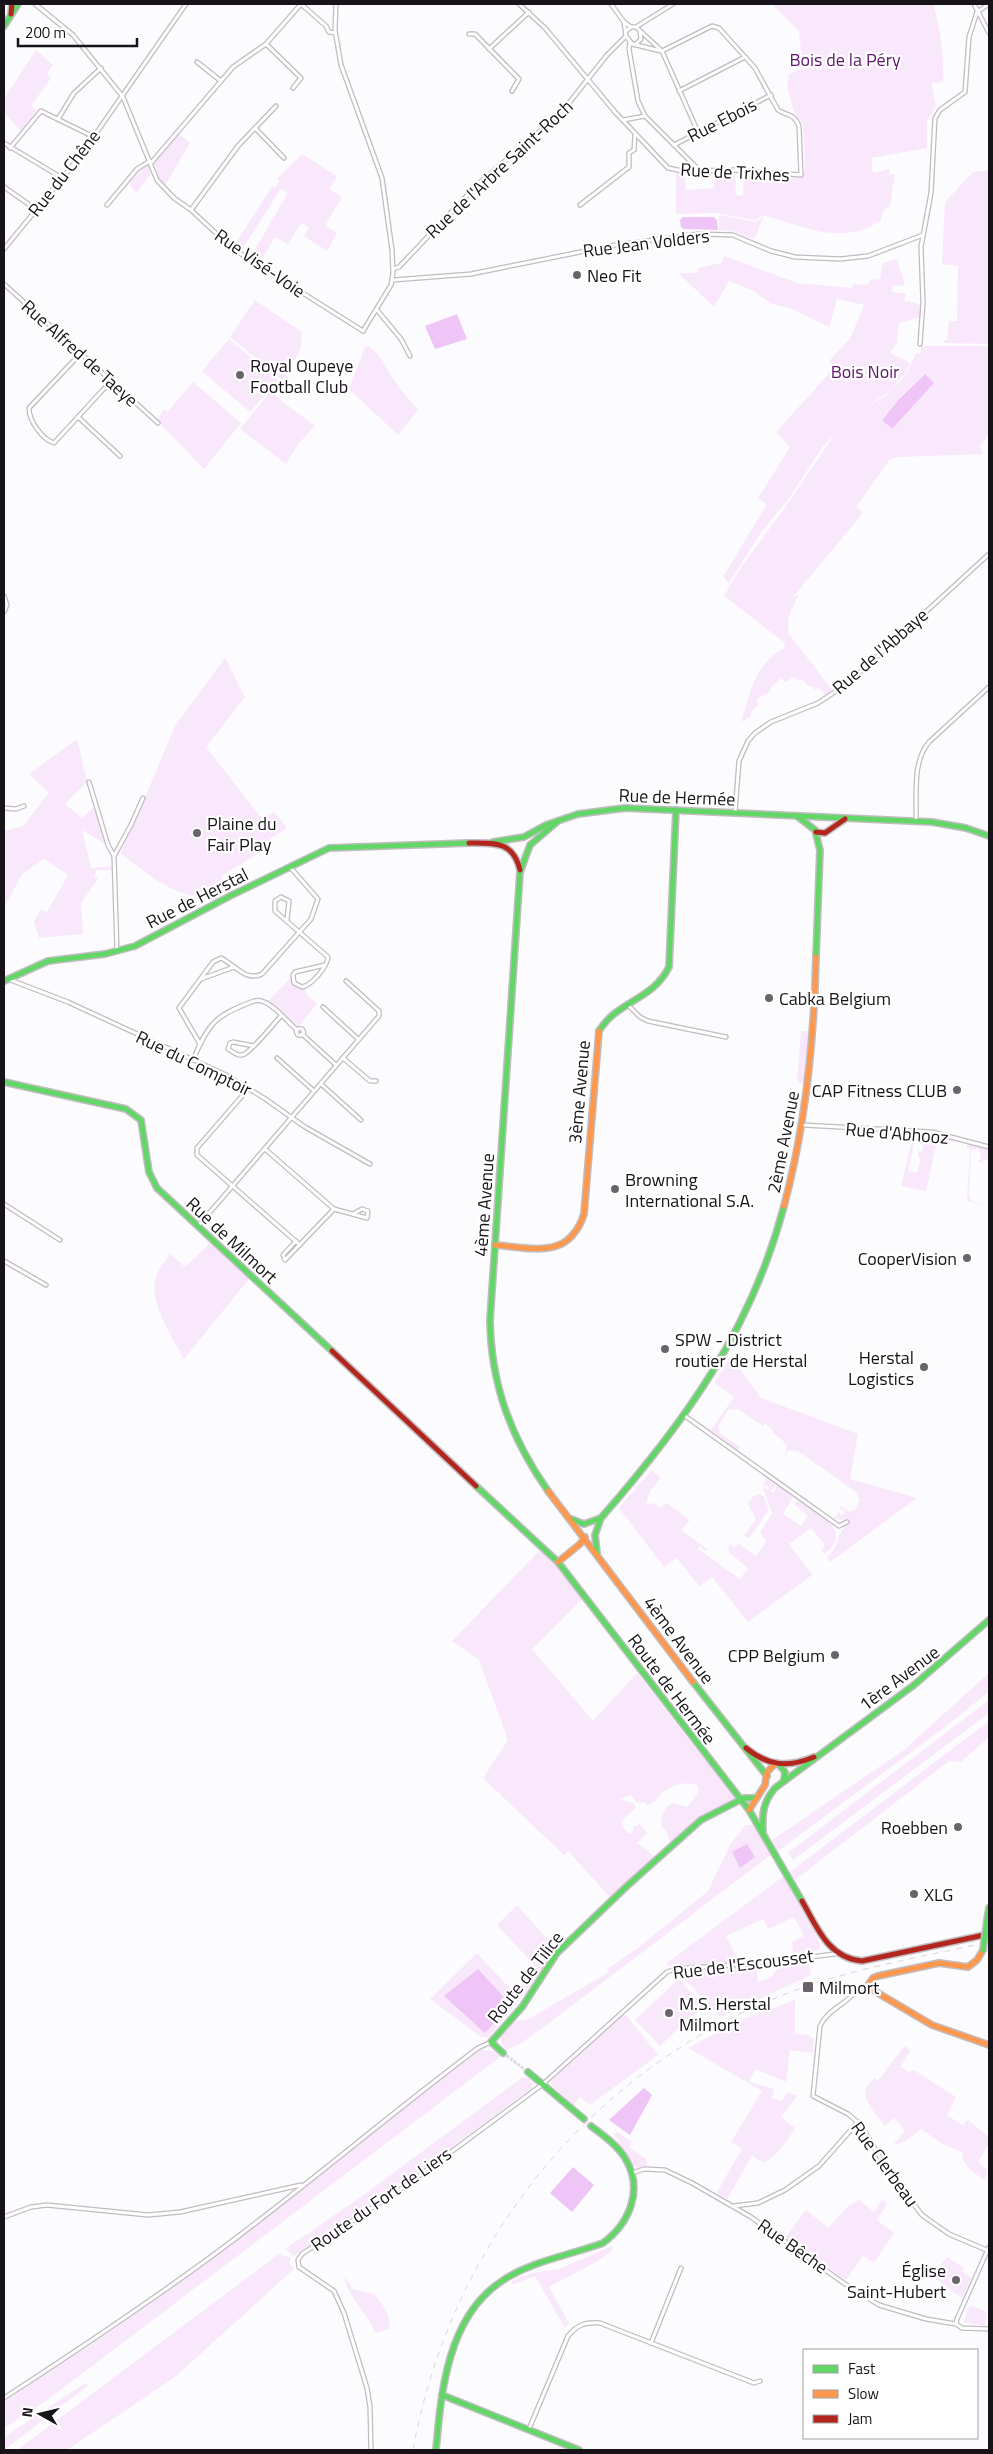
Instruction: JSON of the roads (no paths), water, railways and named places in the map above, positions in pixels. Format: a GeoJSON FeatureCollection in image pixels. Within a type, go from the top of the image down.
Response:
{"type":"FeatureCollection","features":[{"type":"Feature","properties":{"kind":"street"},"geometry":{"type":"LineString","coordinates":[[11,16],[12,4]]}},
{"type":"Feature","properties":{"kind":"street"},"geometry":{"type":"LineString","coordinates":[[4,26],[18,4]]}},
{"type":"Feature","properties":{"kind":"street","name":"Rue du Chêne"},"geometry":{"type":"LineString","coordinates":[[4,249],[94,137],[186,4]]}},
{"type":"Feature","properties":{"kind":"street"},"geometry":{"type":"LineString","coordinates":[[108,205],[137,169],[151,162],[234,67],[266,44],[301,4],[326,26],[329,32],[336,33]]}},
{"type":"Feature","properties":{"kind":"street"},"geometry":{"type":"LineString","coordinates":[[336,4],[336,33],[340,64],[382,178],[390,222],[393,280],[377,310],[401,340],[410,356]]}},
{"type":"Feature","properties":{"kind":"street","name":"Rue de Trixhes"},"geometry":{"type":"LineString","coordinates":[[519,4],[529,12],[623,120],[668,168],[683,172],[735,170],[801,175],[798,123],[792,115],[778,110],[771,95]]}},
{"type":"Feature","properties":{"kind":"street"},"geometry":{"type":"LineString","coordinates":[[610,4],[624,22],[640,32],[644,32],[662,51],[698,132]]}},
{"type":"Feature","properties":{"kind":"street"},"geometry":{"type":"LineString","coordinates":[[626,31],[673,4]]}},
{"type":"Feature","properties":{"kind":"street"},"geometry":{"type":"LineString","coordinates":[[974,4],[989,33]]}},
{"type":"Feature","properties":{"kind":"street"},"geometry":{"type":"LineString","coordinates":[[920,344],[923,303],[921,247],[931,193],[935,118],[940,110],[964,92],[969,37],[977,12],[989,4]]}},
{"type":"Feature","properties":{"kind":"street","name":"Rue Visé-Voie"},"geometry":{"type":"LineString","coordinates":[[35,5],[74,35],[123,96],[163,188],[191,210],[233,249],[364,333],[377,310]]}},
{"type":"Feature","properties":{"kind":"street"},"geometry":{"type":"LineString","coordinates":[[489,49],[529,12]]}},
{"type":"Feature","properties":{"kind":"street"},"geometry":{"type":"LineString","coordinates":[[646,20],[640,32],[641,39],[632,43],[629,49],[638,100],[645,116],[700,171]]}},
{"type":"Feature","properties":{"kind":"street"},"geometry":{"type":"LineString","coordinates":[[624,22],[626,36],[632,43]]}},
{"type":"Feature","properties":{"kind":"street"},"geometry":{"type":"LineString","coordinates":[[619,44],[632,43],[662,51],[712,26],[719,28],[746,57],[765,82],[771,95]]}},
{"type":"Feature","properties":{"kind":"street"},"geometry":{"type":"LineString","coordinates":[[469,34],[475,34],[519,79],[512,91]]}},
{"type":"Feature","properties":{"kind":"street","name":"Rue de l'Arbre Saint-Roch"},"geometry":{"type":"LineString","coordinates":[[393,269],[398,267],[477,185],[561,113],[607,55],[626,36]]}},
{"type":"Feature","properties":{"kind":"street"},"geometry":{"type":"LineString","coordinates":[[266,44],[301,78],[293,88]]}},
{"type":"Feature","properties":{"kind":"street"},"geometry":{"type":"LineString","coordinates":[[679,91],[746,57]]}},
{"type":"Feature","properties":{"kind":"street"},"geometry":{"type":"LineString","coordinates":[[197,62],[221,81]]}},
{"type":"Feature","properties":{"kind":"street"},"geometry":{"type":"LineString","coordinates":[[58,119],[74,93],[101,68]]}},
{"type":"Feature","properties":{"kind":"street","name":"Rue Ebois"},"geometry":{"type":"LineString","coordinates":[[674,145],[771,95]]}},
{"type":"Feature","properties":{"kind":"street"},"geometry":{"type":"LineString","coordinates":[[191,210],[218,171],[276,106]]}},
{"type":"Feature","properties":{"kind":"street"},"geometry":{"type":"LineString","coordinates":[[10,148],[40,111],[94,137]]}},
{"type":"Feature","properties":{"kind":"street"},"geometry":{"type":"LineString","coordinates":[[623,120],[645,116]]}},
{"type":"Feature","properties":{"kind":"street"},"geometry":{"type":"LineString","coordinates":[[255,128],[284,158]]}},
{"type":"Feature","properties":{"kind":"street"},"geometry":{"type":"LineString","coordinates":[[580,205],[629,167],[629,153],[634,150],[635,133]]}},
{"type":"Feature","properties":{"kind":"street"},"geometry":{"type":"LineString","coordinates":[[4,143],[62,178]]}},
{"type":"Feature","properties":{"kind":"street"},"geometry":{"type":"LineString","coordinates":[[4,187],[36,210]]}},
{"type":"Feature","properties":{"kind":"street","name":"Rue Jean Volders"},"geometry":{"type":"LineString","coordinates":[[393,280],[471,274],[619,244],[652,242],[699,234],[733,235],[778,254],[795,257],[840,259],[868,256],[923,235]]}},
{"type":"Feature","properties":{"kind":"street","name":"Rue Alfred de Taeye"},"geometry":{"type":"LineString","coordinates":[[4,284],[158,423]]}},
{"type":"Feature","properties":{"kind":"street"},"geometry":{"type":"LineString","coordinates":[[81,353],[29,408],[29,417],[47,440],[54,443],[111,381]]}},
{"type":"Feature","properties":{"kind":"street"},"geometry":{"type":"LineString","coordinates":[[78,417],[120,456]]}},
{"type":"Feature","properties":{"kind":"street","name":"Rue de l'Abbaye"},"geometry":{"type":"LineString","coordinates":[[735,813],[739,761],[744,748],[755,733],[771,722],[818,702],[847,684],[989,554]]}},
{"type":"Feature","properties":{"kind":"street"},"geometry":{"type":"LineString","coordinates":[[4,596],[7,605],[4,612]]}},
{"type":"Feature","properties":{"kind":"street"},"geometry":{"type":"LineString","coordinates":[[916,821],[918,768],[925,746],[989,687]]}},
{"type":"Feature","properties":{"kind":"street"},"geometry":{"type":"LineString","coordinates":[[89,782],[108,845],[114,856],[117,951]]}},
{"type":"Feature","properties":{"kind":"street"},"geometry":{"type":"LineString","coordinates":[[114,856],[132,825],[143,798]]}},
{"type":"Feature","properties":{"kind":"street"},"geometry":{"type":"LineString","coordinates":[[4,808],[16,809],[24,806]]}},
{"type":"Feature","properties":{"kind":"street","name":"Rue de Hermée"},"geometry":{"type":"LineString","coordinates":[[461,844],[487,843],[524,837],[578,814],[614,809],[916,821],[955,825],[989,836]]}},
{"type":"Feature","properties":{"kind":"street","name":"3ème Avenue"},"geometry":{"type":"LineString","coordinates":[[495,1244],[551,1248],[569,1241],[578,1232],[584,1214],[597,1038],[607,1017],[659,986],[669,967],[676,810]]}},
{"type":"Feature","properties":{"kind":"street"},"geometry":{"type":"LineString","coordinates":[[797,816],[816,831],[827,831],[846,818]]}},
{"type":"Feature","properties":{"kind":"street"},"geometry":{"type":"LineString","coordinates":[[816,831],[814,824],[822,818],[829,822],[827,831]]}},
{"type":"Feature","properties":{"kind":"street","name":"Rue de Hermée"},"geometry":{"type":"LineString","coordinates":[[530,845],[558,821]]}},
{"type":"Feature","properties":{"kind":"street","name":"2ème Avenue"},"geometry":{"type":"LineString","coordinates":[[595,1532],[601,1518],[685,1416],[718,1363],[758,1282],[789,1191],[803,1125],[812,1036],[820,850],[816,831]]}},
{"type":"Feature","properties":{"kind":"street","name":"2ème Avenue"},"geometry":{"type":"LineString","coordinates":[[820,850],[827,831]]}},
{"type":"Feature","properties":{"kind":"street"},"geometry":{"type":"LineString","coordinates":[[516,838],[511,843],[511,849],[515,854],[522,855],[528,852],[530,845],[524,837]]}},
{"type":"Feature","properties":{"kind":"street","name":"Rue de Hermée"},"geometry":{"type":"LineString","coordinates":[[487,843],[511,849]]}},
{"type":"Feature","properties":{"kind":"street","name":"Rue de Herstal"},"geometry":{"type":"LineString","coordinates":[[5,980],[48,961],[117,951],[135,946],[290,866],[329,848],[461,844]]}},
{"type":"Feature","properties":{"kind":"street","name":"4ème Avenue"},"geometry":{"type":"LineString","coordinates":[[528,852],[520,872],[490,1337],[492,1362],[499,1399],[511,1431],[525,1458],[767,1777]]}},
{"type":"Feature","properties":{"kind":"street","name":"4ème Avenue"},"geometry":{"type":"LineString","coordinates":[[515,854],[520,872]]}},
{"type":"Feature","properties":{"kind":"street"},"geometry":{"type":"LineString","coordinates":[[200,1044],[179,1008],[217,959],[221,958],[251,976],[262,974],[310,919],[318,899],[290,866]]}},
{"type":"Feature","properties":{"kind":"street"},"geometry":{"type":"LineString","coordinates":[[286,920],[289,901],[281,897],[275,901],[274,908],[286,920],[325,953],[328,957],[325,965],[309,985],[302,987],[294,983],[292,975],[295,972],[325,965]]}},
{"type":"Feature","properties":{"kind":"street"},"geometry":{"type":"LineString","coordinates":[[200,979],[234,966]]}},
{"type":"Feature","properties":{"kind":"street","name":"Rue du Comptoir"},"geometry":{"type":"LineString","coordinates":[[5,980],[68,1002],[193,1060],[248,1088],[291,1118],[370,1164]]}},
{"type":"Feature","properties":{"kind":"street"},"geometry":{"type":"LineString","coordinates":[[198,1227],[379,1016],[379,1011],[346,981]]}},
{"type":"Feature","properties":{"kind":"street"},"geometry":{"type":"LineString","coordinates":[[193,1060],[200,1044],[220,1015],[258,1000],[266,1003],[297,1030],[298,1035],[302,1034],[336,1065]]}},
{"type":"Feature","properties":{"kind":"street"},"geometry":{"type":"LineString","coordinates":[[628,1004],[640,1017],[648,1022],[726,1036]]}},
{"type":"Feature","properties":{"kind":"street"},"geometry":{"type":"LineString","coordinates":[[323,1007],[358,1039]]}},
{"type":"Feature","properties":{"kind":"street"},"geometry":{"type":"LineString","coordinates":[[254,1046],[233,1042],[230,1043],[228,1048],[244,1056],[254,1046],[281,1016]]}},
{"type":"Feature","properties":{"kind":"street"},"geometry":{"type":"LineString","coordinates":[[277,1058],[314,1091]]}},
{"type":"Feature","properties":{"kind":"street"},"geometry":{"type":"LineString","coordinates":[[343,1058],[370,1081],[376,1082]]}},
{"type":"Feature","properties":{"kind":"street","name":"Rue de Milmort"},"geometry":{"type":"LineString","coordinates":[[4,1082],[102,1103],[133,1112],[141,1120],[148,1172],[154,1183],[198,1227],[446,1459]]}},
{"type":"Feature","properties":{"kind":"street"},"geometry":{"type":"LineString","coordinates":[[321,1084],[361,1120]]}},
{"type":"Feature","properties":{"kind":"street"},"geometry":{"type":"LineString","coordinates":[[248,1088],[196,1151],[197,1155],[300,1245]]}},
{"type":"Feature","properties":{"kind":"street","name":"Rue d'Abhooz"},"geometry":{"type":"LineString","coordinates":[[803,1125],[932,1132],[989,1147]]}},
{"type":"Feature","properties":{"kind":"street"},"geometry":{"type":"LineString","coordinates":[[266,1149],[334,1209],[353,1214]]}},
{"type":"Feature","properties":{"kind":"street"},"geometry":{"type":"LineString","coordinates":[[4,1204],[60,1240]]}},
{"type":"Feature","properties":{"kind":"street"},"geometry":{"type":"LineString","coordinates":[[296,1241],[283,1255],[285,1260],[334,1209]]}},
{"type":"Feature","properties":{"kind":"street"},"geometry":{"type":"LineString","coordinates":[[4,1262],[46,1285]]}},
{"type":"Feature","properties":{"kind":"street"},"geometry":{"type":"LineString","coordinates":[[685,1416],[839,1526],[847,1522]]}},
{"type":"Feature","properties":{"kind":"street","name":"Route de Hermée"},"geometry":{"type":"LineString","coordinates":[[446,1459],[558,1562],[698,1746],[742,1800],[763,1833],[826,1944],[835,1954],[845,1960],[862,1961],[989,1934]]}},
{"type":"Feature","properties":{"kind":"street","name":"2ème Avenue"},"geometry":{"type":"LineString","coordinates":[[587,1523],[601,1518]]}},
{"type":"Feature","properties":{"kind":"street"},"geometry":{"type":"LineString","coordinates":[[570,1519],[587,1523],[595,1532],[584,1536]]}},
{"type":"Feature","properties":{"kind":"street"},"geometry":{"type":"LineString","coordinates":[[558,1562],[580,1544],[587,1523]]}},
{"type":"Feature","properties":{"kind":"street","name":"4ème Avenue"},"geometry":{"type":"LineString","coordinates":[[595,1532],[598,1555]]}},
{"type":"Feature","properties":{"kind":"street"},"geometry":{"type":"LineString","coordinates":[[580,1544],[591,1546]]}},
{"type":"Feature","properties":{"kind":"street","name":"1ère Avenue"},"geometry":{"type":"LineString","coordinates":[[763,1833],[762,1812],[767,1797],[781,1781],[926,1677],[956,1652],[989,1620]]}},
{"type":"Feature","properties":{"kind":"street","name":"4ème Avenue"},"geometry":{"type":"LineString","coordinates":[[740,1741],[749,1751],[777,1766]]}},
{"type":"Feature","properties":{"kind":"street","name":"1ère Avenue"},"geometry":{"type":"LineString","coordinates":[[777,1766],[801,1763],[822,1753]]}},
{"type":"Feature","properties":{"kind":"street"},"geometry":{"type":"LineString","coordinates":[[749,1810],[756,1798],[765,1789],[768,1770],[777,1766],[785,1772],[781,1781],[771,1782],[767,1777]]}},
{"type":"Feature","properties":{"kind":"street"},"geometry":{"type":"LineString","coordinates":[[742,1800],[756,1798]]}},
{"type":"Feature","properties":{"kind":"street","name":"Route de Tilice"},"geometry":{"type":"LineString","coordinates":[[4,2398],[181,2279],[241,2235],[402,2105],[478,2048],[491,2042],[522,2007],[557,1953],[579,1931],[701,1820],[742,1800]]}},
{"type":"Feature","properties":{"kind":"street"},"geometry":{"type":"LineString","coordinates":[[753,1816],[762,1812]]}},
{"type":"Feature","properties":{"kind":"street"},"geometry":{"type":"LineString","coordinates":[[989,1908],[979,1960],[968,1966],[959,1967],[941,1964],[888,1973],[873,1978],[868,1985],[871,1990],[926,2022],[989,2045]]}},
{"type":"Feature","properties":{"kind":"street","name":"Rue de l'Escousset"},"geometry":{"type":"LineString","coordinates":[[543,2084],[667,1972],[835,1954]]}},
{"type":"Feature","properties":{"kind":"street","name":"Rue Clerbeau"},"geometry":{"type":"LineString","coordinates":[[868,1985],[858,1988],[854,1994],[824,2018],[820,2026],[812,2091],[816,2098],[844,2112],[858,2122],[866,2131],[888,2171],[922,2215],[949,2234],[989,2249]]}},
{"type":"Feature","properties":{"kind":"street"},"geometry":{"type":"LineString","coordinates":[[491,2042],[503,2053]]}},
{"type":"Feature","properties":{"kind":"street"},"geometry":{"type":"LineString","coordinates":[[528,2072],[584,2119]]}},
{"type":"Feature","properties":{"kind":"street","name":"Route du Fort de Liers"},"geometry":{"type":"LineString","coordinates":[[371,2450],[370,2406],[367,2388],[344,2313],[334,2291],[302,2270],[298,2260],[302,2254],[405,2186],[543,2084]]}},
{"type":"Feature","properties":{"kind":"street"},"geometry":{"type":"LineString","coordinates":[[734,2206],[758,2203],[785,2190],[819,2166],[858,2122]]}},
{"type":"Feature","properties":{"kind":"street"},"geometry":{"type":"LineString","coordinates":[[436,2450],[442,2395],[466,2319],[483,2295],[505,2279],[582,2251],[614,2237],[624,2224],[634,2197],[632,2173],[621,2153],[590,2126]]}},
{"type":"Feature","properties":{"kind":"street","name":"Rue Bêche"},"geometry":{"type":"LineString","coordinates":[[632,2173],[644,2169],[665,2170],[734,2206],[845,2284],[879,2304],[918,2318],[956,2324],[962,2328],[989,2329]]}},
{"type":"Feature","properties":{"kind":"street"},"geometry":{"type":"LineString","coordinates":[[4,2217],[31,2207],[47,2205],[148,2215],[180,2212],[302,2185]]}},
{"type":"Feature","properties":{"kind":"street"},"geometry":{"type":"LineString","coordinates":[[956,2324],[989,2249]]}},
{"type":"Feature","properties":{"kind":"street"},"geometry":{"type":"LineString","coordinates":[[651,2343],[681,2268]]}},
{"type":"Feature","properties":{"kind":"street"},"geometry":{"type":"LineString","coordinates":[[529,2430],[568,2336],[575,2328],[590,2322],[600,2323],[754,2383],[760,2381]]}},
{"type":"Feature","properties":{"kind":"street"},"geometry":{"type":"LineString","coordinates":[[442,2395],[579,2450]]}},
{"type":"Feature","properties":{"kind":"tunnel"},"geometry":{"type":"LineString","coordinates":[[503,2053],[528,2072]]}},
{"type":"Feature","properties":{"kind":"railway"},"geometry":{"type":"LineString","coordinates":[[413,2450],[432,2374],[460,2302],[496,2235],[540,2172],[593,2116],[652,2067],[717,2026],[788,1993],[862,1970],[989,1942]]}},
{"type":"Feature","properties":{"kind":"place","name":"Neo Fit"},"geometry":{"type":"Point","coordinates":[577,275]}},
{"type":"Feature","properties":{"kind":"place","name":"Royal Oupeye Football Club"},"geometry":{"type":"Point","coordinates":[240,375]}},
{"type":"Feature","properties":{"kind":"place","name":"Plaine du Fair Play"},"geometry":{"type":"Point","coordinates":[197,833]}},
{"type":"Feature","properties":{"kind":"place","name":"Cabka Belgium"},"geometry":{"type":"Point","coordinates":[769,998]}},
{"type":"Feature","properties":{"kind":"place","name":"CAP Fitness CLUB"},"geometry":{"type":"Point","coordinates":[957,1090]}},
{"type":"Feature","properties":{"kind":"place","name":"Browning International S.A."},"geometry":{"type":"Point","coordinates":[615,1189]}},
{"type":"Feature","properties":{"kind":"place","name":"CooperVision"},"geometry":{"type":"Point","coordinates":[967,1258]}},
{"type":"Feature","properties":{"kind":"place","name":"SPW - District routier de Herstal"},"geometry":{"type":"Point","coordinates":[665,1349]}},
{"type":"Feature","properties":{"kind":"place","name":"Herstal Logistics"},"geometry":{"type":"Point","coordinates":[924,1367]}},
{"type":"Feature","properties":{"kind":"place","name":"CPP Belgium"},"geometry":{"type":"Point","coordinates":[835,1655]}},
{"type":"Feature","properties":{"kind":"place","name":"Roebben"},"geometry":{"type":"Point","coordinates":[958,1827]}},
{"type":"Feature","properties":{"kind":"place","name":"XLG"},"geometry":{"type":"Point","coordinates":[914,1894]}},
{"type":"Feature","properties":{"kind":"place","name":"Milmort"},"geometry":{"type":"Point","coordinates":[808,1987]}},
{"type":"Feature","properties":{"kind":"place","name":"M.S. Herstal Milmort"},"geometry":{"type":"Point","coordinates":[669,2013]}},
{"type":"Feature","properties":{"kind":"place","name":"Église Saint-Hubert"},"geometry":{"type":"Point","coordinates":[956,2280]}},
{"type":"Feature","properties":{"kind":"park label","name":"Bois de la Péry"},"geometry":{"type":"Point","coordinates":[845,59]}},
{"type":"Feature","properties":{"kind":"park label","name":"Bois Noir"},"geometry":{"type":"Point","coordinates":[865,371]}}]}
